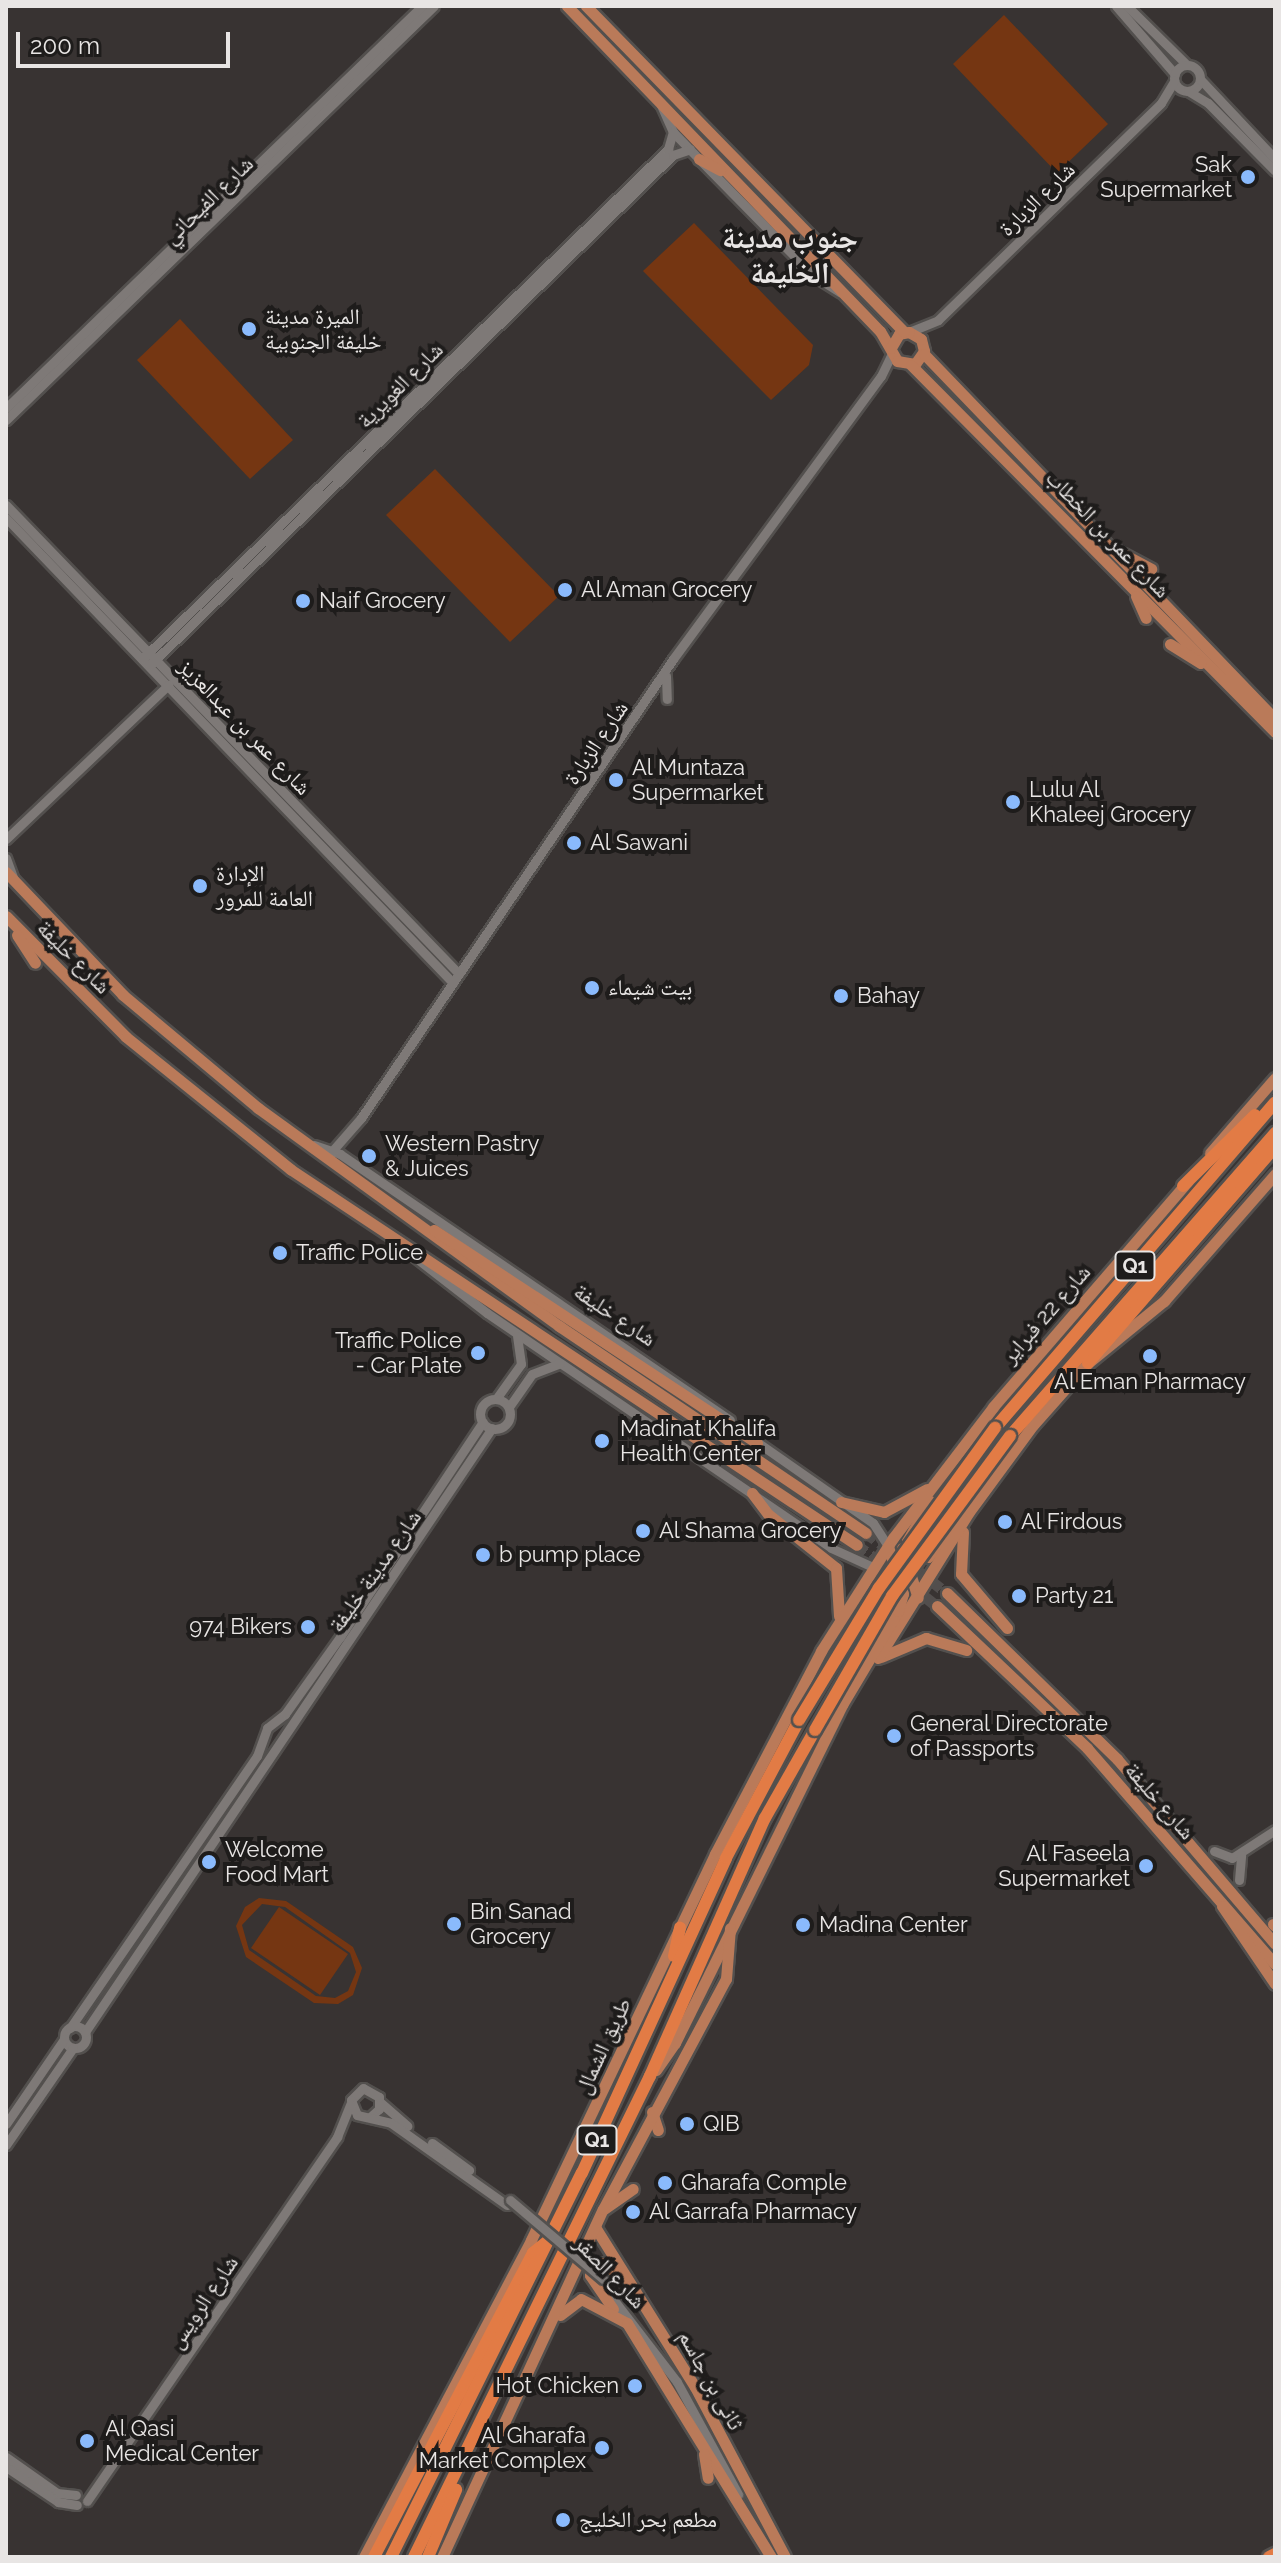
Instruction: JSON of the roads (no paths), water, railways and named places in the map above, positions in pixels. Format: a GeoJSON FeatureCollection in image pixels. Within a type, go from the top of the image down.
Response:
{"type":"FeatureCollection","features":[{"type":"Feature","properties":{"kind":"highway"},"geometry":{"type":"LineString","coordinates":[[1183,1186],[1275,1096]]}},
{"type":"Feature","properties":{"kind":"highway","name":"شارع 22 فبراير"},"geometry":{"type":"LineString","coordinates":[[799,1720],[879,1588],[995,1428],[1275,1103]]}},
{"type":"Feature","properties":{"kind":"highway","name":"Q1"},"geometry":{"type":"LineString","coordinates":[[414,2557],[457,2475],[650,2076],[765,1818],[892,1596],[1010,1436],[1275,1133]]}},
{"type":"Feature","properties":{"kind":"highway"},"geometry":{"type":"LineString","coordinates":[[1088,1363],[1275,1147]]}},
{"type":"Feature","properties":{"kind":"highway","name":"طريق الشمال"},"geometry":{"type":"LineString","coordinates":[[391,2557],[549,2240],[726,1858],[799,1720]]}},
{"type":"Feature","properties":{"kind":"highway"},"geometry":{"type":"LineString","coordinates":[[634,2059],[680,1928]]}},
{"type":"Feature","properties":{"kind":"highway"},"geometry":{"type":"LineString","coordinates":[[374,2557],[535,2248],[549,2240]]}},
{"type":"Feature","properties":{"kind":"highway"},"geometry":{"type":"LineString","coordinates":[[428,2557],[457,2475]]}},
{"type":"Feature","properties":{"kind":"highway"},"geometry":{"type":"LineString","coordinates":[[1268,2557],[1275,2552]]}},
{"type":"Feature","properties":{"kind":"main road"},"geometry":{"type":"LineString","coordinates":[[567,6],[844,294],[891,350],[906,332],[586,6]]}},
{"type":"Feature","properties":{"kind":"main road"},"geometry":{"type":"LineString","coordinates":[[699,159],[730,175]]}},
{"type":"Feature","properties":{"kind":"main road","name":"شارع عمر بن الخطاب"},"geometry":{"type":"LineString","coordinates":[[906,332],[1275,719]]}},
{"type":"Feature","properties":{"kind":"main road","name":"شارع عمر بن الخطاب"},"geometry":{"type":"LineString","coordinates":[[891,350],[1275,732]]}},
{"type":"Feature","properties":{"kind":"main road"},"geometry":{"type":"LineString","coordinates":[[908,365],[924,351]]}},
{"type":"Feature","properties":{"kind":"main road"},"geometry":{"type":"LineString","coordinates":[[1103,542],[1151,569]]}},
{"type":"Feature","properties":{"kind":"main road"},"geometry":{"type":"LineString","coordinates":[[1132,588],[1146,618]]}},
{"type":"Feature","properties":{"kind":"main road"},"geometry":{"type":"LineString","coordinates":[[1170,644],[1227,684]]}},
{"type":"Feature","properties":{"kind":"main road","name":"شارع خليفة"},"geometry":{"type":"LineString","coordinates":[[6,863],[15,883],[123,995],[303,1142],[866,1533]]}},
{"type":"Feature","properties":{"kind":"main road"},"geometry":{"type":"LineString","coordinates":[[8,918],[35,963]]}},
{"type":"Feature","properties":{"kind":"main road","name":"شارع خليفة"},"geometry":{"type":"LineString","coordinates":[[8,918],[163,1070],[380,1230],[491,1297],[857,1545]]}},
{"type":"Feature","properties":{"kind":"main road","name":"شارع 22 فبراير"},"geometry":{"type":"LineString","coordinates":[[888,1546],[993,1407],[1275,1078]]}},
{"type":"Feature","properties":{"kind":"main road"},"geometry":{"type":"LineString","coordinates":[[878,1658],[978,1499],[1088,1363],[1164,1301],[1275,1174]]}},
{"type":"Feature","properties":{"kind":"main road"},"geometry":{"type":"LineString","coordinates":[[412,1220],[497,1266],[757,1443]]}},
{"type":"Feature","properties":{"kind":"main road"},"geometry":{"type":"LineString","coordinates":[[841,1502],[892,1510],[943,1475]]}},
{"type":"Feature","properties":{"kind":"main road"},"geometry":{"type":"LineString","coordinates":[[934,1489],[907,1541],[914,1558],[928,1557],[969,1512]]}},
{"type":"Feature","properties":{"kind":"main road"},"geometry":{"type":"LineString","coordinates":[[752,1493],[768,1514],[836,1568],[843,1595],[837,1626]]}},
{"type":"Feature","properties":{"kind":"main road"},"geometry":{"type":"LineString","coordinates":[[978,1499],[962,1533],[958,1563],[971,1591],[1007,1628]]}},
{"type":"Feature","properties":{"kind":"main road"},"geometry":{"type":"LineString","coordinates":[[666,2057],[863,1669],[898,1611],[903,1594],[902,1528]]}},
{"type":"Feature","properties":{"kind":"main road"},"geometry":{"type":"LineString","coordinates":[[888,1546],[918,1598]]}},
{"type":"Feature","properties":{"kind":"main road","name":"طريق الشمال"},"geometry":{"type":"LineString","coordinates":[[364,2557],[531,2240],[778,1728],[888,1546]]}},
{"type":"Feature","properties":{"kind":"main road"},"geometry":{"type":"LineString","coordinates":[[863,1586],[940,1560]]}},
{"type":"Feature","properties":{"kind":"main road"},"geometry":{"type":"LineString","coordinates":[[875,1568],[933,1574]]}},
{"type":"Feature","properties":{"kind":"main road"},"geometry":{"type":"LineString","coordinates":[[863,1586],[884,1591],[898,1611]]}},
{"type":"Feature","properties":{"kind":"main road","name":"شارع خليفة"},"geometry":{"type":"LineString","coordinates":[[947,1593],[1107,1747],[1275,1944]]}},
{"type":"Feature","properties":{"kind":"main road","name":"شارع خليفة"},"geometry":{"type":"LineString","coordinates":[[937,1606],[1087,1748],[1275,1964]]}},
{"type":"Feature","properties":{"kind":"main road"},"geometry":{"type":"LineString","coordinates":[[863,1669],[878,1658],[926,1638],[966,1650]]}},
{"type":"Feature","properties":{"kind":"main road"},"geometry":{"type":"LineString","coordinates":[[1221,1901],[1231,1927],[1275,1984]]}},
{"type":"Feature","properties":{"kind":"main road"},"geometry":{"type":"LineString","coordinates":[[442,2557],[552,2325],[603,2209],[696,2027],[726,1979],[730,1928]]}},
{"type":"Feature","properties":{"kind":"main road"},"geometry":{"type":"LineString","coordinates":[[650,2076],[696,2027]]}},
{"type":"Feature","properties":{"kind":"main road"},"geometry":{"type":"LineString","coordinates":[[652,2112],[658,2130]]}},
{"type":"Feature","properties":{"kind":"main road"},"geometry":{"type":"LineString","coordinates":[[603,2209],[633,2189]]}},
{"type":"Feature","properties":{"kind":"main road","name":"ثانى بن جاسم"},"geometry":{"type":"LineString","coordinates":[[595,2227],[691,2379],[734,2466],[785,2557]]}},
{"type":"Feature","properties":{"kind":"main road"},"geometry":{"type":"LineString","coordinates":[[618,2315],[590,2281],[601,2263],[610,2265],[643,2307]]}},
{"type":"Feature","properties":{"kind":"main road","name":"ثانى بن جاسم"},"geometry":{"type":"LineString","coordinates":[[552,2325],[581,2299],[618,2315],[656,2362],[771,2557]]}},
{"type":"Feature","properties":{"kind":"main road"},"geometry":{"type":"LineString","coordinates":[[410,2466],[452,2409]]}},
{"type":"Feature","properties":{"kind":"main road"},"geometry":{"type":"LineString","coordinates":[[703,2445],[708,2478]]}},
{"type":"Feature","properties":{"kind":"street","name":"شارع الفيحاني"},"geometry":{"type":"LineString","coordinates":[[6,408],[422,6]]}},
{"type":"Feature","properties":{"kind":"street","name":"شارع الفيحاني"},"geometry":{"type":"LineString","coordinates":[[6,420],[434,6]]}},
{"type":"Feature","properties":{"kind":"street"},"geometry":{"type":"LineString","coordinates":[[1116,6],[1186,91],[1208,103],[1275,171]]}},
{"type":"Feature","properties":{"kind":"street"},"geometry":{"type":"LineString","coordinates":[[1127,6],[1275,159]]}},
{"type":"Feature","properties":{"kind":"street"},"geometry":{"type":"LineString","coordinates":[[1175,78],[1187,65]]}},
{"type":"Feature","properties":{"kind":"street","name":"شارع الزبارة"},"geometry":{"type":"LineString","coordinates":[[924,351],[938,320],[1161,103],[1175,78]]}},
{"type":"Feature","properties":{"kind":"street","name":"شارع الزبارة"},"geometry":{"type":"LineString","coordinates":[[1161,103],[1186,91],[1200,79]]}},
{"type":"Feature","properties":{"kind":"street"},"geometry":{"type":"LineString","coordinates":[[660,103],[673,132],[699,159],[814,276],[844,294]]}},
{"type":"Feature","properties":{"kind":"street","name":"شارع الغويرية"},"geometry":{"type":"LineString","coordinates":[[430,387],[668,149],[673,132]]}},
{"type":"Feature","properties":{"kind":"street","name":"شارع الغويرية"},"geometry":{"type":"LineString","coordinates":[[148,659],[673,155],[690,149]]}},
{"type":"Feature","properties":{"kind":"street","name":"شارع الزبارة"},"geometry":{"type":"LineString","coordinates":[[906,332],[938,320]]}},
{"type":"Feature","properties":{"kind":"street","name":"شارع الزبارة"},"geometry":{"type":"LineString","coordinates":[[333,1150],[348,1136],[673,659],[881,376],[891,350]]}},
{"type":"Feature","properties":{"kind":"street","name":"شارع الزبارة"},"geometry":{"type":"LineString","coordinates":[[881,376],[908,365]]}},
{"type":"Feature","properties":{"kind":"street","name":"شارع عمر بن عبدالعزيز"},"geometry":{"type":"LineString","coordinates":[[6,505],[148,659],[456,979]]}},
{"type":"Feature","properties":{"kind":"street","name":"شارع عمر بن عبدالعزيز"},"geometry":{"type":"LineString","coordinates":[[6,518],[148,659],[168,685],[456,979]]}},
{"type":"Feature","properties":{"kind":"street"},"geometry":{"type":"LineString","coordinates":[[667,699],[664,681],[673,659]]}},
{"type":"Feature","properties":{"kind":"street","name":"شارع خليفة"},"geometry":{"type":"LineString","coordinates":[[6,863],[10,838],[168,685]]}},
{"type":"Feature","properties":{"kind":"street"},"geometry":{"type":"LineString","coordinates":[[347,1159],[348,1136]]}},
{"type":"Feature","properties":{"kind":"street","name":"شارع خليفة"},"geometry":{"type":"LineString","coordinates":[[303,1142],[333,1150],[706,1401],[757,1443],[873,1523],[888,1546]]}},
{"type":"Feature","properties":{"kind":"street","name":"شارع خليفة"},"geometry":{"type":"LineString","coordinates":[[380,1230],[515,1333],[848,1559],[875,1568]]}},
{"type":"Feature","properties":{"kind":"street"},"geometry":{"type":"LineString","coordinates":[[515,1333],[521,1364],[496,1399],[482,1407],[483,1422],[492,1428],[508,1422],[509,1407],[532,1374],[560,1363]]}},
{"type":"Feature","properties":{"kind":"street"},"geometry":{"type":"LineString","coordinates":[[496,1399],[509,1407]]}},
{"type":"Feature","properties":{"kind":"street","name":"شارع مدينة خليفة"},"geometry":{"type":"LineString","coordinates":[[266,1739],[267,1728],[277,1723],[483,1422]]}},
{"type":"Feature","properties":{"kind":"street","name":"شارع مدينة خليفة"},"geometry":{"type":"LineString","coordinates":[[280,1746],[492,1428]]}},
{"type":"Feature","properties":{"kind":"street"},"geometry":{"type":"LineString","coordinates":[[277,1723],[288,1734]]}},
{"type":"Feature","properties":{"kind":"street"},"geometry":{"type":"LineString","coordinates":[[6,2124],[266,1739],[280,1746],[85,2032],[85,2042],[73,2048],[6,2145]]}},
{"type":"Feature","properties":{"kind":"street"},"geometry":{"type":"LineString","coordinates":[[1214,1851],[1241,1855],[1275,1830]]}},
{"type":"Feature","properties":{"kind":"street"},"geometry":{"type":"LineString","coordinates":[[1239,1880],[1241,1855]]}},
{"type":"Feature","properties":{"kind":"street"},"geometry":{"type":"LineString","coordinates":[[70,2028],[85,2032]]}},
{"type":"Feature","properties":{"kind":"street"},"geometry":{"type":"LineString","coordinates":[[64,2039],[73,2048]]}},
{"type":"Feature","properties":{"kind":"street"},"geometry":{"type":"LineString","coordinates":[[366,2117],[350,2105],[363,2088],[375,2092],[381,2103]]}},
{"type":"Feature","properties":{"kind":"street","name":"شارع الرويس"},"geometry":{"type":"LineString","coordinates":[[337,2137],[381,2103]]}},
{"type":"Feature","properties":{"kind":"street","name":"شارع الصقر"},"geometry":{"type":"LineString","coordinates":[[381,2103],[509,2203],[602,2281],[664,2353],[734,2466]]}},
{"type":"Feature","properties":{"kind":"street","name":"شارع الرويس"},"geometry":{"type":"LineString","coordinates":[[81,2499],[98,2486],[337,2137],[350,2105]]}},
{"type":"Feature","properties":{"kind":"street","name":"شارع الصقر"},"geometry":{"type":"LineString","coordinates":[[366,2117],[391,2123],[509,2203]]}},
{"type":"Feature","properties":{"kind":"street","name":"شارع الصقر"},"geometry":{"type":"LineString","coordinates":[[602,2281],[677,2382],[751,2521]]}},
{"type":"Feature","properties":{"kind":"street"},"geometry":{"type":"LineString","coordinates":[[6,2457],[60,2495],[81,2499]]}},
{"type":"Feature","properties":{"kind":"street"},"geometry":{"type":"LineString","coordinates":[[6,2467],[58,2502],[81,2499]]}},
{"type":"Feature","properties":{"kind":"tunnel"},"geometry":{"type":"LineString","coordinates":[[866,1533],[892,1551]]}},
{"type":"Feature","properties":{"kind":"tunnel"},"geometry":{"type":"LineString","coordinates":[[857,1545],[899,1576]]}},
{"type":"Feature","properties":{"kind":"tunnel"},"geometry":{"type":"LineString","coordinates":[[906,1561],[947,1593]]}},
{"type":"Feature","properties":{"kind":"tunnel"},"geometry":{"type":"LineString","coordinates":[[912,1586],[937,1606]]}},
{"type":"Feature","properties":{"kind":"place","name":"Sak Supermarket"},"geometry":{"type":"Point","coordinates":[1248,177]}},
{"type":"Feature","properties":{"kind":"place","name":"الميرة مدينة خليفة الجنوبية"},"geometry":{"type":"Point","coordinates":[249,329]}},
{"type":"Feature","properties":{"kind":"place","name":"Al Aman Grocery"},"geometry":{"type":"Point","coordinates":[565,590]}},
{"type":"Feature","properties":{"kind":"place","name":"Naif Grocery"},"geometry":{"type":"Point","coordinates":[303,601]}},
{"type":"Feature","properties":{"kind":"place","name":"Al Muntaza Supermarket"},"geometry":{"type":"Point","coordinates":[616,780]}},
{"type":"Feature","properties":{"kind":"place","name":"Lulu Al Khaleej Grocery"},"geometry":{"type":"Point","coordinates":[1013,802]}},
{"type":"Feature","properties":{"kind":"place","name":"Al Sawani"},"geometry":{"type":"Point","coordinates":[574,843]}},
{"type":"Feature","properties":{"kind":"place","name":"الإدارة العامة للمرور"},"geometry":{"type":"Point","coordinates":[200,886]}},
{"type":"Feature","properties":{"kind":"place","name":"بيت شيماء"},"geometry":{"type":"Point","coordinates":[592,988]}},
{"type":"Feature","properties":{"kind":"place","name":"Bahay"},"geometry":{"type":"Point","coordinates":[841,996]}},
{"type":"Feature","properties":{"kind":"place","name":"Western Pastry & Juices"},"geometry":{"type":"Point","coordinates":[369,1156]}},
{"type":"Feature","properties":{"kind":"place","name":"Traffic Police"},"geometry":{"type":"Point","coordinates":[280,1253]}},
{"type":"Feature","properties":{"kind":"place","name":"Traffic Police - Car Plate"},"geometry":{"type":"Point","coordinates":[478,1353]}},
{"type":"Feature","properties":{"kind":"place","name":"Al Eman Pharmacy"},"geometry":{"type":"Point","coordinates":[1150,1356]}},
{"type":"Feature","properties":{"kind":"place","name":"Madinat Khalifa Health Center"},"geometry":{"type":"Point","coordinates":[602,1441]}},
{"type":"Feature","properties":{"kind":"place","name":"Al Firdous"},"geometry":{"type":"Point","coordinates":[1005,1522]}},
{"type":"Feature","properties":{"kind":"place","name":"Al Shama Grocery"},"geometry":{"type":"Point","coordinates":[643,1531]}},
{"type":"Feature","properties":{"kind":"place","name":"b pump place"},"geometry":{"type":"Point","coordinates":[483,1555]}},
{"type":"Feature","properties":{"kind":"place","name":"Party 21"},"geometry":{"type":"Point","coordinates":[1019,1596]}},
{"type":"Feature","properties":{"kind":"place","name":"974 Bikers"},"geometry":{"type":"Point","coordinates":[308,1627]}},
{"type":"Feature","properties":{"kind":"place","name":"General Directorate of Passports"},"geometry":{"type":"Point","coordinates":[894,1736]}},
{"type":"Feature","properties":{"kind":"place","name":"Welcome Food Mart"},"geometry":{"type":"Point","coordinates":[209,1862]}},
{"type":"Feature","properties":{"kind":"place","name":"Al Faseela Supermarket"},"geometry":{"type":"Point","coordinates":[1146,1866]}},
{"type":"Feature","properties":{"kind":"place","name":"Bin Sanad Grocery"},"geometry":{"type":"Point","coordinates":[454,1924]}},
{"type":"Feature","properties":{"kind":"place","name":"Madina Center"},"geometry":{"type":"Point","coordinates":[803,1925]}},
{"type":"Feature","properties":{"kind":"place","name":"QIB"},"geometry":{"type":"Point","coordinates":[687,2124]}},
{"type":"Feature","properties":{"kind":"place","name":"Gharafa Comple"},"geometry":{"type":"Point","coordinates":[665,2183]}},
{"type":"Feature","properties":{"kind":"place","name":"Al Garrafa Pharmacy"},"geometry":{"type":"Point","coordinates":[633,2212]}},
{"type":"Feature","properties":{"kind":"place","name":"Hot Chicken"},"geometry":{"type":"Point","coordinates":[635,2386]}},
{"type":"Feature","properties":{"kind":"place","name":"Al Qasi Medical Center"},"geometry":{"type":"Point","coordinates":[87,2441]}},
{"type":"Feature","properties":{"kind":"place","name":"Al Gharafa Market Complex"},"geometry":{"type":"Point","coordinates":[602,2448]}},
{"type":"Feature","properties":{"kind":"place","name":"مطعم بحر الخليج"},"geometry":{"type":"Point","coordinates":[563,2520]}},
{"type":"Feature","properties":{"kind":"district","name":"جنوب مدينة الخليفة"},"geometry":{"type":"Point","coordinates":[790,255]}}]}
